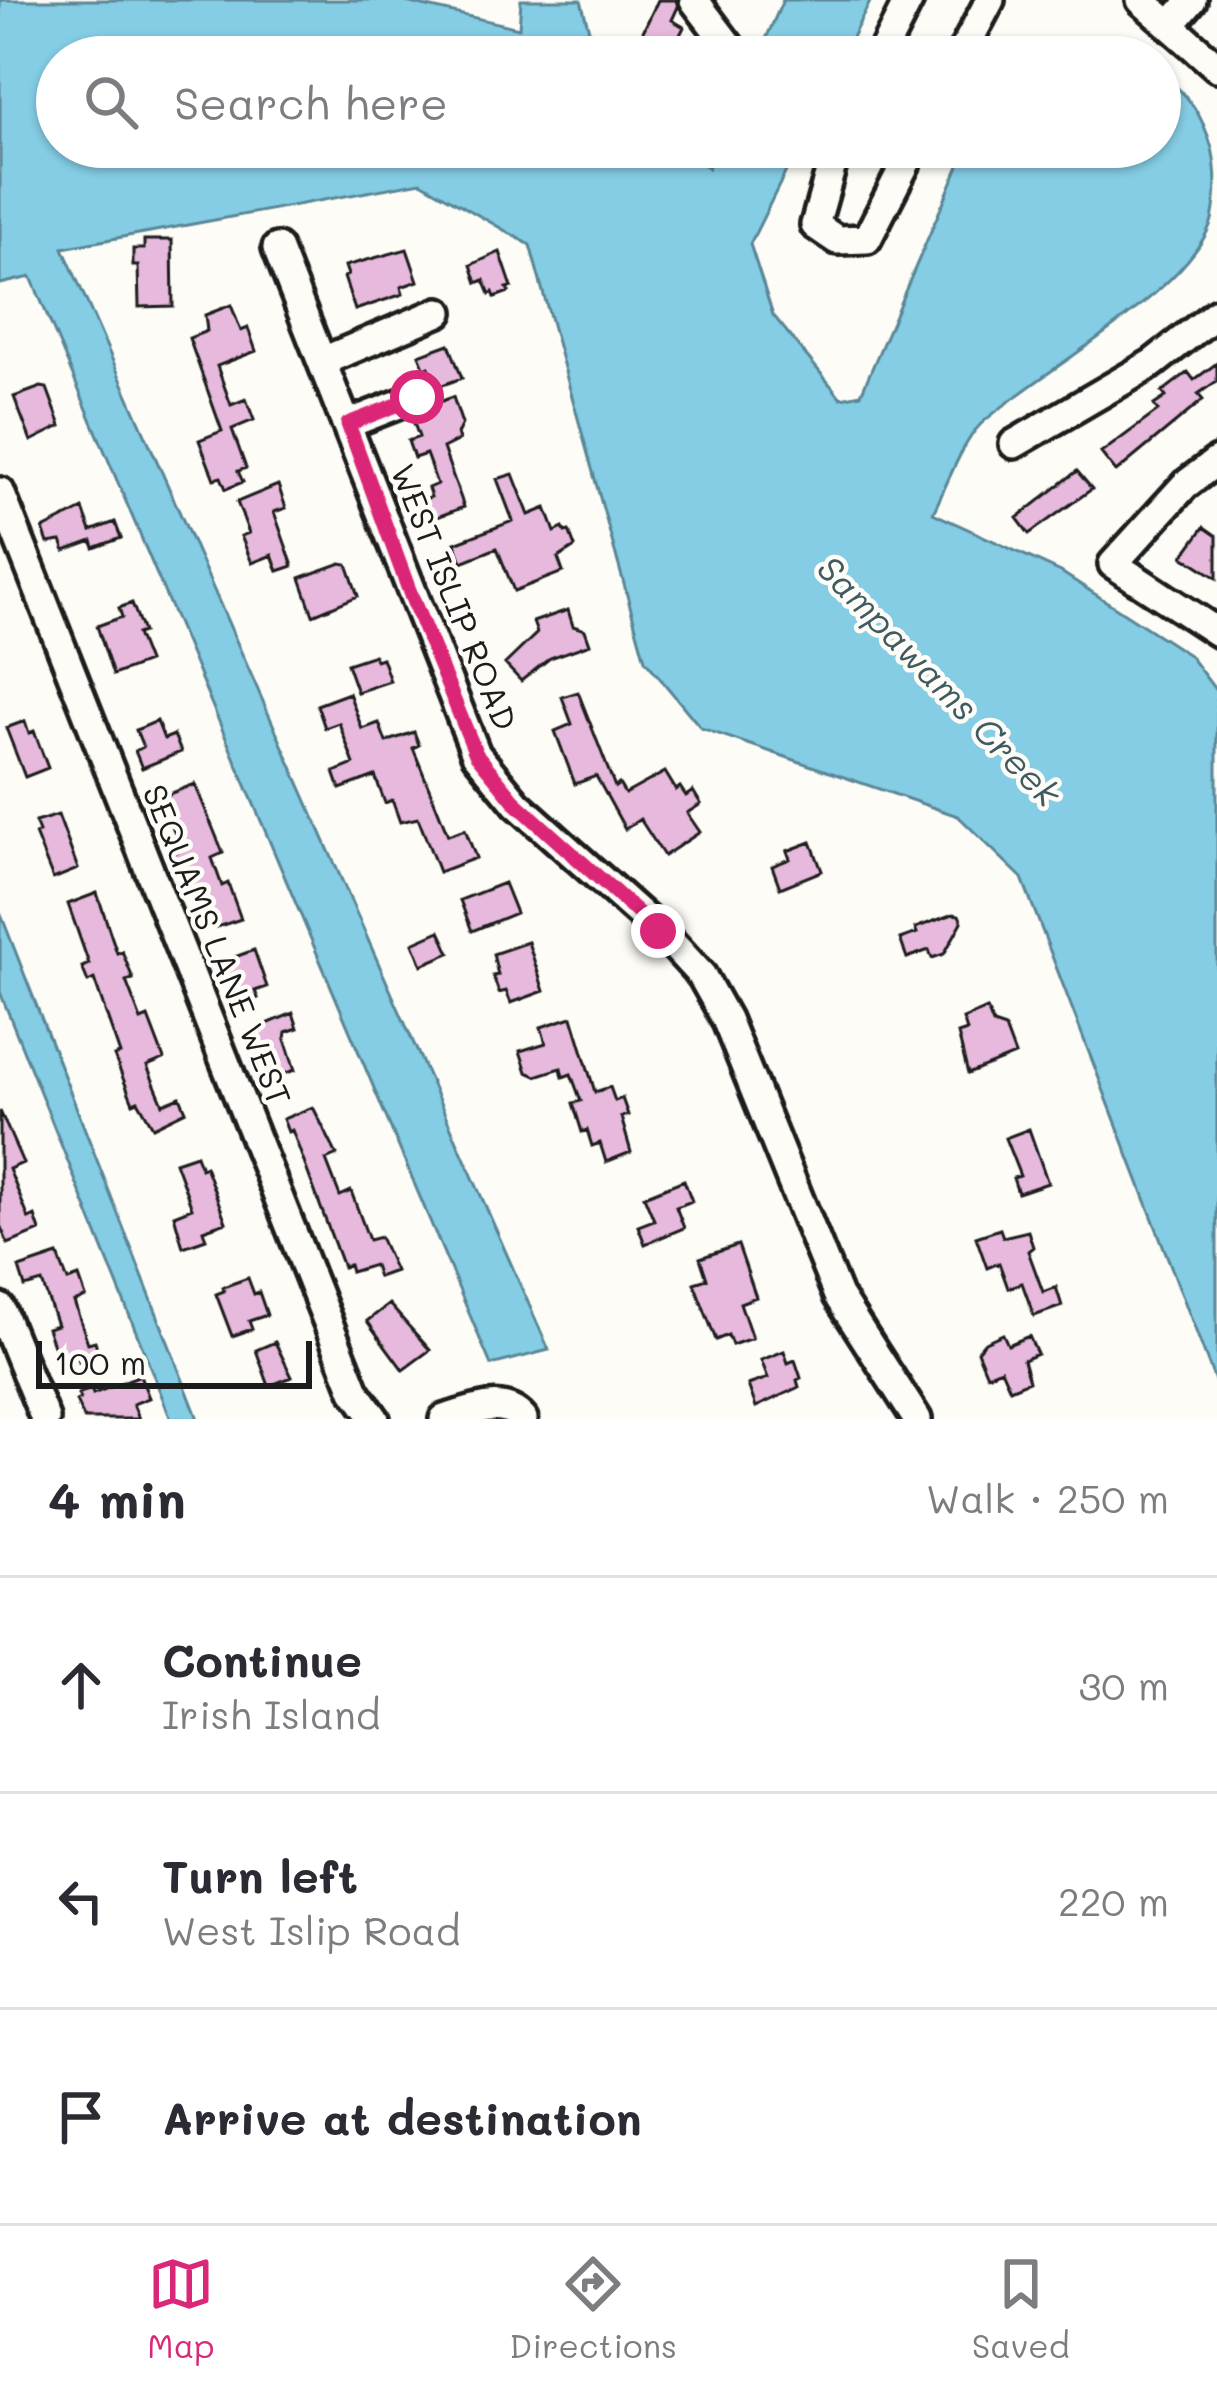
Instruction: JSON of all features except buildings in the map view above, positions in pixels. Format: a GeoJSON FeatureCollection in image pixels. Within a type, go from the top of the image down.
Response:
{"type":"FeatureCollection","features":[{"type":"Feature","properties":{"kind":"street"},"geometry":{"type":"LineString","coordinates":[[694,0],[721,36]]}},
{"type":"Feature","properties":{"kind":"street"},"geometry":{"type":"LineString","coordinates":[[891,36],[909,0]]}},
{"type":"Feature","properties":{"kind":"street"},"geometry":{"type":"LineString","coordinates":[[971,36],[990,0]]}},
{"type":"Feature","properties":{"kind":"street"},"geometry":{"type":"LineString","coordinates":[[1141,0],[1217,67]]}},
{"type":"Feature","properties":{"kind":"street"},"geometry":{"type":"LineString","coordinates":[[1170,26],[1192,0]]}},
{"type":"Feature","properties":{"kind":"street"},"geometry":{"type":"LineString","coordinates":[[831,168],[815,225],[838,240],[867,238],[903,168]]}},
{"type":"Feature","properties":{"kind":"street","name":"WEST ISLIP ROAD"},"geometry":{"type":"LineString","coordinates":[[277,248],[476,754],[517,804],[668,939],[701,976],[726,1019],[838,1296],[916,1419]]}},
{"type":"Feature","properties":{"kind":"street"},"geometry":{"type":"LineString","coordinates":[[323,361],[439,312]]}},
{"type":"Feature","properties":{"kind":"street"},"geometry":{"type":"LineString","coordinates":[[1014,444],[1153,363],[1217,313]]}},
{"type":"Feature","properties":{"kind":"street"},"geometry":{"type":"LineString","coordinates":[[348,424],[417,397]]}},
{"type":"Feature","properties":{"kind":"street"},"geometry":{"type":"LineString","coordinates":[[1217,461],[1185,485],[1113,564],[1217,632]]}},
{"type":"Feature","properties":{"kind":"street","name":"SEQUAMS LANE WEST"},"geometry":{"type":"LineString","coordinates":[[0,492],[347,1371],[375,1419]]}},
{"type":"Feature","properties":{"kind":"street"},"geometry":{"type":"LineString","coordinates":[[0,1308],[45,1419]]}},
{"type":"Feature","properties":{"kind":"street"},"geometry":{"type":"LineString","coordinates":[[444,1419],[496,1405],[515,1409],[523,1419]]}},
{"type":"Feature","properties":{"kind":"water","name":"Sampawams Creek"},"geometry":{"type":"Polygon","coordinates":[[[0,0],[397,0],[519,28],[521,0],[581,0],[590,36],[36,36],[36,168],[788,168],[750,244],[773,315],[841,398],[861,394],[958,168],[1181,168],[1181,92],[1187,97],[1208,137],[1216,175],[1212,220],[1198,247],[1144,302],[981,424],[961,453],[933,513],[1061,572],[1189,655],[1217,692],[1217,1386],[1022,878],[958,816],[701,728],[645,660],[530,245],[421,182],[63,248],[549,1350],[491,1365],[31,277],[0,284],[0,0]]]}},
{"type":"Feature","properties":{"kind":"water"},"geometry":{"type":"Polygon","coordinates":[[[783,0],[871,0],[853,36],[767,36],[783,0]]]}},
{"type":"Feature","properties":{"kind":"water"},"geometry":{"type":"Polygon","coordinates":[[[0,912],[198,1419],[171,1419],[0,992],[0,912]]]}},
{"type":"Feature","properties":{"kind":"route"},"geometry":{"type":"LineString","coordinates":[[417,397],[348,424],[476,754],[517,804],[658,931]]}}]}
